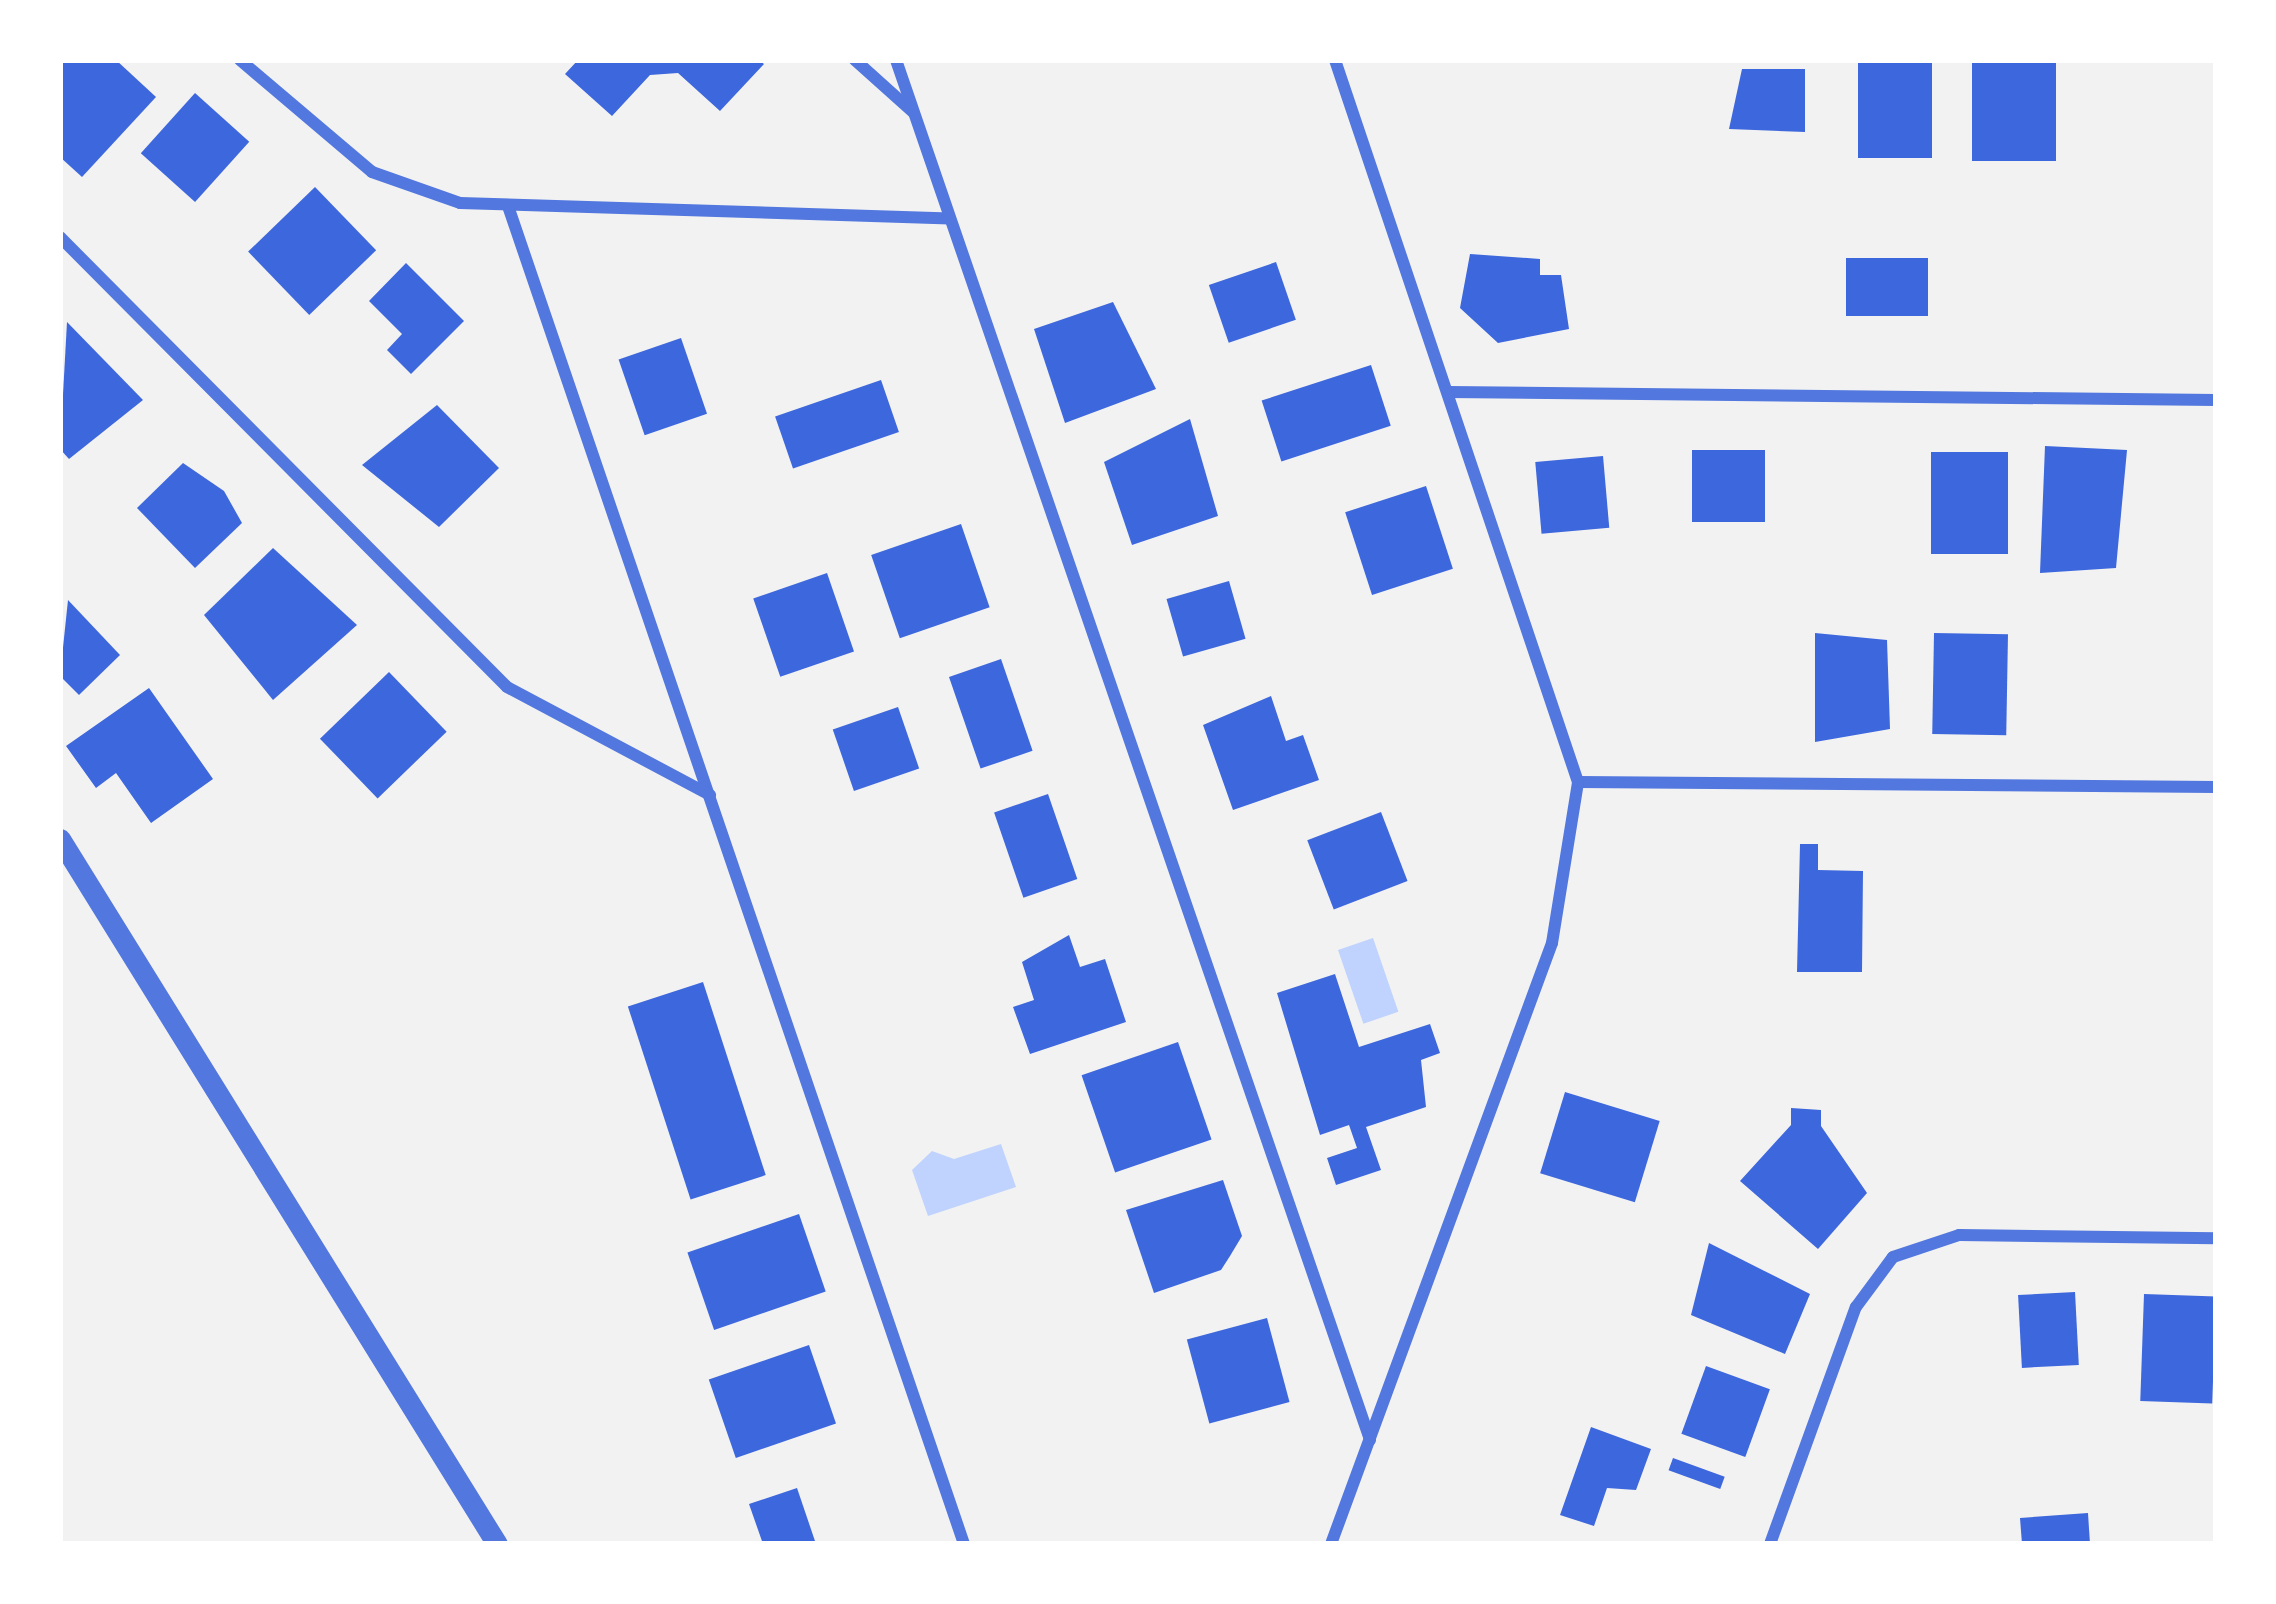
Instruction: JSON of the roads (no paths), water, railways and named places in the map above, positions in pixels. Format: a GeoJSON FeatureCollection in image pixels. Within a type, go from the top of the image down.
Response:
{"type":"FeatureCollection","features":[{"type":"Feature","properties":{"kind":"street"},"geometry":{"type":"LineString","coordinates":[[240,60],[372,172],[508,206],[950,218]]}},
{"type":"Feature","properties":{"kind":"street"},"geometry":{"type":"LineString","coordinates":[[856,60],[914,113]]}},
{"type":"Feature","properties":{"kind":"street"},"geometry":{"type":"LineString","coordinates":[[896,60],[1370,1441]]}},
{"type":"Feature","properties":{"kind":"street"},"geometry":{"type":"LineString","coordinates":[[1331,1544],[1552,943],[1578,782],[1335,60]]}},
{"type":"Feature","properties":{"kind":"street"},"geometry":{"type":"LineString","coordinates":[[508,206],[964,1544]]}},
{"type":"Feature","properties":{"kind":"street"},"geometry":{"type":"LineString","coordinates":[[60,237],[490,673],[555,720],[710,795]]}},
{"type":"Feature","properties":{"kind":"street"},"geometry":{"type":"LineString","coordinates":[[1448,392],[2216,400]]}},
{"type":"Feature","properties":{"kind":"street"},"geometry":{"type":"LineString","coordinates":[[1578,782],[2216,787]]}},
{"type":"Feature","properties":{"kind":"street"},"geometry":{"type":"LineString","coordinates":[[60,839],[497,1544]]}},
{"type":"Feature","properties":{"kind":"street"},"geometry":{"type":"LineString","coordinates":[[1771,1544],[1856,1307],[1893,1257],[1959,1235],[2216,1238]]}},
{"type":"Feature","properties":{"kind":"water"},"geometry":{"type":"Polygon","coordinates":[[[1373,938],[1398,1012],[1363,1024],[1338,950],[1373,938]]]}},
{"type":"Feature","properties":{"kind":"water"},"geometry":{"type":"Polygon","coordinates":[[[1001,1144],[1016,1187],[928,1216],[912,1170],[932,1151],[954,1159],[1001,1144]]]}}]}
